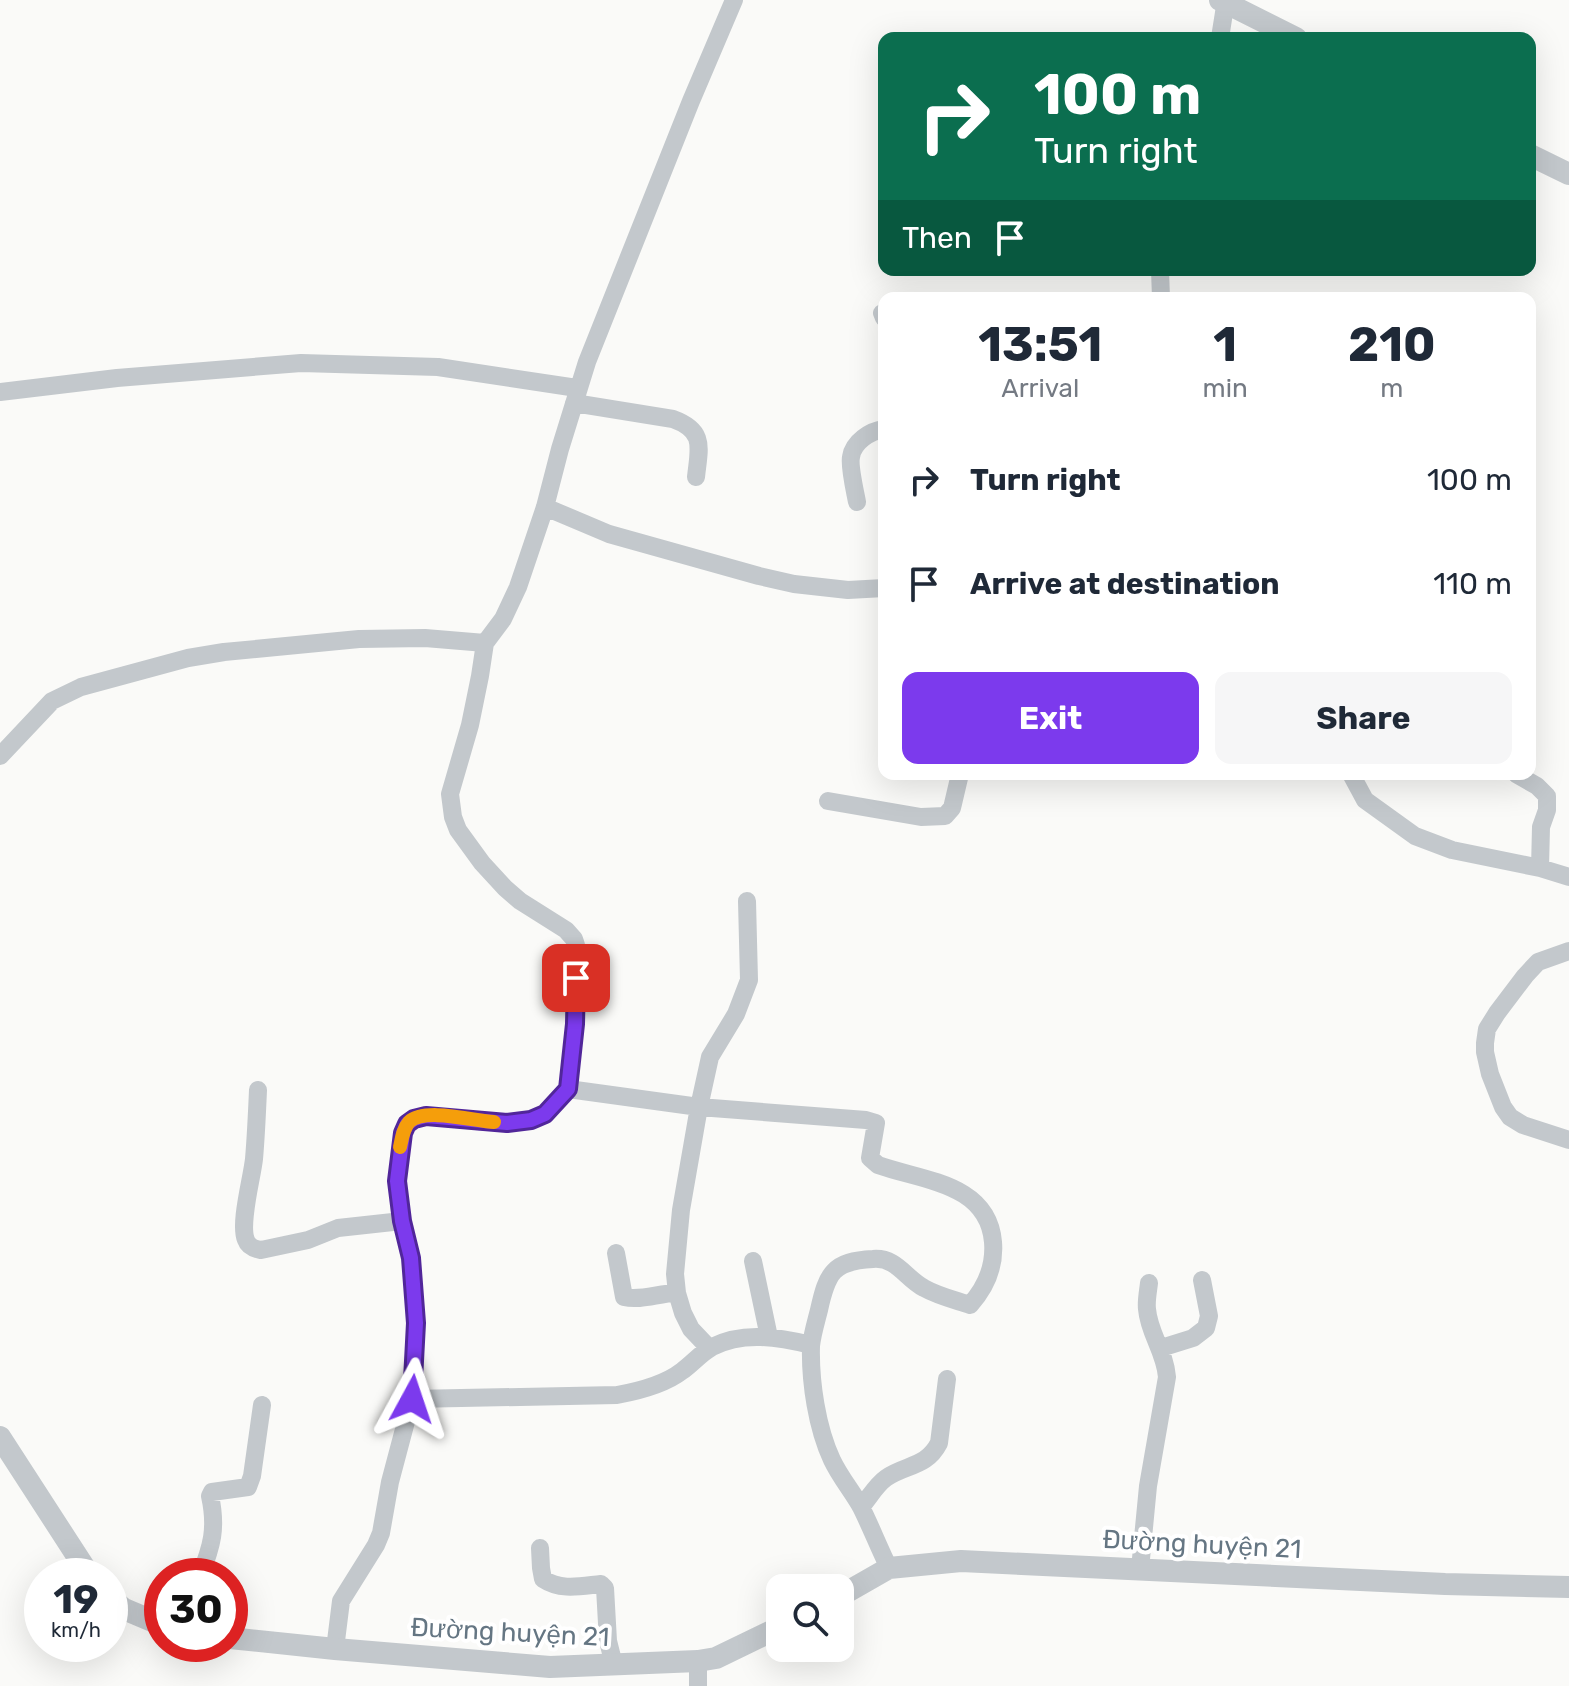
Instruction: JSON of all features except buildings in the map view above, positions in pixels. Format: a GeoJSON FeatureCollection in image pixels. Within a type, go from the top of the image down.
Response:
{"type":"FeatureCollection","features":[{"type":"Feature","properties":{"kind":"street"},"geometry":{"type":"LineString","coordinates":[[335,1649],[341,1601],[381,1533],[390,1482],[412,1399],[416,1323],[411,1258],[397,1181],[403,1133],[407,1124],[426,1116],[520,1122],[545,1114],[568,1089],[575,1024],[577,955],[574,939],[566,930],[520,901],[493,876],[458,830],[450,806],[450,794],[470,725],[485,643],[511,604],[545,507],[576,395],[734,0]]}},
{"type":"Feature","properties":{"kind":"street"},"geometry":{"type":"LineString","coordinates":[[1221,32],[1224,1],[1284,32]]}},
{"type":"Feature","properties":{"kind":"street"},"geometry":{"type":"LineString","coordinates":[[1536,158],[1569,174]]}},
{"type":"Feature","properties":{"kind":"street"},"geometry":{"type":"LineString","coordinates":[[0,392],[117,378],[301,363],[438,367],[576,395],[688,424],[700,442],[696,477]]}},
{"type":"Feature","properties":{"kind":"street"},"geometry":{"type":"LineString","coordinates":[[857,502],[851,456],[866,435],[878,431]]}},
{"type":"Feature","properties":{"kind":"street"},"geometry":{"type":"LineString","coordinates":[[545,507],[609,534],[759,576],[794,584],[848,590],[878,588]]}},
{"type":"Feature","properties":{"kind":"street"},"geometry":{"type":"LineString","coordinates":[[0,756],[52,701],[81,687],[188,658],[359,639],[425,638],[485,643]]}},
{"type":"Feature","properties":{"kind":"street"},"geometry":{"type":"LineString","coordinates":[[828,801],[921,817],[945,816],[952,808],[959,780]]}},
{"type":"Feature","properties":{"kind":"street"},"geometry":{"type":"LineString","coordinates":[[1354,780],[1365,800],[1415,836],[1452,850],[1569,877]]}},
{"type":"Feature","properties":{"kind":"street"},"geometry":{"type":"LineString","coordinates":[[1526,780],[1547,796],[1547,810],[1541,827],[1540,868]]}},
{"type":"Feature","properties":{"kind":"street"},"geometry":{"type":"LineString","coordinates":[[709,1348],[691,1329],[683,1313],[675,1274],[681,1210],[710,1057],[736,1014],[749,980],[747,901]]}},
{"type":"Feature","properties":{"kind":"street"},"geometry":{"type":"LineString","coordinates":[[1569,951],[1538,962],[1525,976],[1487,1029],[1485,1052],[1490,1074],[1510,1117],[1523,1125],[1569,1140]]}},
{"type":"Feature","properties":{"kind":"street"},"geometry":{"type":"LineString","coordinates":[[568,1089],[699,1107],[866,1120],[876,1123],[870,1158],[878,1165],[951,1187],[970,1197],[985,1213],[992,1230],[992,1267],[970,1305],[925,1289],[906,1276],[895,1262],[876,1258],[842,1263],[831,1273],[824,1287],[811,1345],[817,1412],[823,1438],[844,1483],[861,1507],[889,1568]]}},
{"type":"Feature","properties":{"kind":"street"},"geometry":{"type":"LineString","coordinates":[[258,1090],[254,1159],[244,1226],[248,1244],[261,1250],[308,1240],[338,1228],[402,1221]]}},
{"type":"Feature","properties":{"kind":"street"},"geometry":{"type":"LineString","coordinates":[[616,1253],[624,1297],[635,1300],[662,1293],[677,1293]]}},
{"type":"Feature","properties":{"kind":"street"},"geometry":{"type":"LineString","coordinates":[[753,1261],[769,1337]]}},
{"type":"Feature","properties":{"kind":"street"},"geometry":{"type":"LineString","coordinates":[[1161,1348],[1193,1338],[1206,1328],[1209,1316],[1202,1280]]}},
{"type":"Feature","properties":{"kind":"street"},"geometry":{"type":"LineString","coordinates":[[1140,1569],[1148,1486],[1167,1377],[1166,1363],[1146,1307],[1149,1283]]}},
{"type":"Feature","properties":{"kind":"street"},"geometry":{"type":"LineString","coordinates":[[412,1399],[617,1395],[640,1391],[681,1373],[709,1348],[743,1337],[769,1337],[811,1345]]}},
{"type":"Feature","properties":{"kind":"street"},"geometry":{"type":"LineString","coordinates":[[861,1507],[887,1477],[922,1463],[935,1452],[939,1443],[947,1379]]}},
{"type":"Feature","properties":{"kind":"street"},"geometry":{"type":"LineString","coordinates":[[206,1558],[213,1540],[210,1496],[212,1492],[248,1487],[262,1405]]}},
{"type":"Feature","properties":{"kind":"street"},"geometry":{"type":"LineString","coordinates":[[0,1437],[78,1558]]}},
{"type":"Feature","properties":{"kind":"street"},"geometry":{"type":"LineString","coordinates":[[540,1548],[543,1579],[551,1585],[577,1588],[601,1584],[605,1588],[608,1641],[614,1665]]}},
{"type":"Feature","properties":{"kind":"street","name":"Đường huyện 21"},"geometry":{"type":"LineString","coordinates":[[854,1588],[889,1568],[961,1561],[1569,1587]]}},
{"type":"Feature","properties":{"kind":"street","name":"Đường huyện 21"},"geometry":{"type":"LineString","coordinates":[[248,1640],[550,1667],[698,1661],[716,1658],[766,1634]]}},
{"type":"Feature","properties":{"kind":"street"},"geometry":{"type":"LineString","coordinates":[[698,1661],[698,1686]]}},
{"type":"Feature","properties":{"kind":"slow traffic"},"geometry":{"type":"LineString","coordinates":[[400,1147],[407,1124],[414,1119],[440,1116],[494,1122]]}},
{"type":"Feature","properties":{"kind":"route"},"geometry":{"type":"LineString","coordinates":[[412,1399],[416,1323],[411,1258],[397,1181],[403,1133],[407,1124],[426,1116],[507,1123],[531,1120],[545,1114],[568,1089],[572,1067],[576,978]]}}]}
